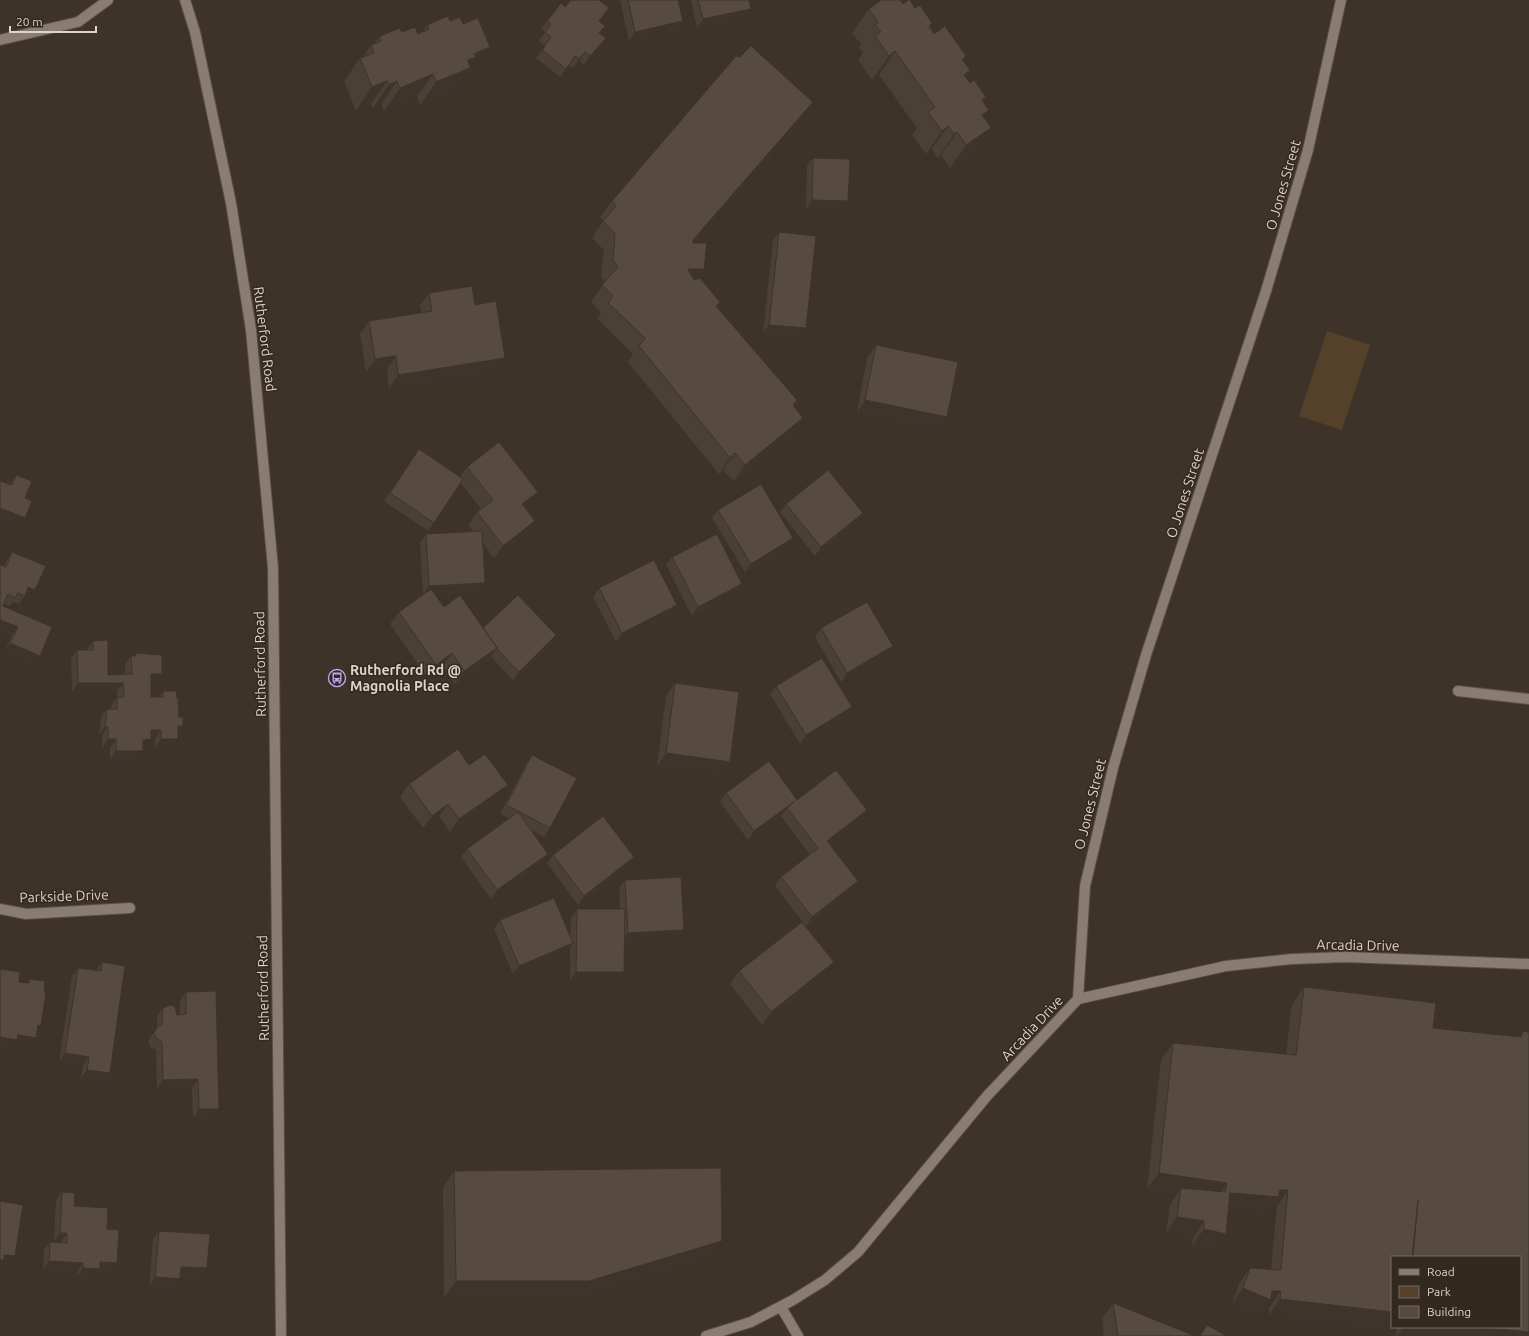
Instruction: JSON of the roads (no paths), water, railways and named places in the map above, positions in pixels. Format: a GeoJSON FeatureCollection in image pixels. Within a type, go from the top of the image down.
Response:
{"type":"FeatureCollection","features":[{"type":"Feature","properties":{"kind":"street"},"geometry":{"type":"LineString","coordinates":[[0,40],[78,22],[108,0]]}},
{"type":"Feature","properties":{"kind":"street","name":"Rutherford Road"},"geometry":{"type":"LineString","coordinates":[[185,0],[195,32],[231,203],[252,330],[273,568],[281,1336]]}},
{"type":"Feature","properties":{"kind":"street","name":"O Jones Street"},"geometry":{"type":"LineString","coordinates":[[1078,999],[1085,886],[1113,768],[1146,655],[1266,291],[1308,150],[1341,0]]}},
{"type":"Feature","properties":{"kind":"street"},"geometry":{"type":"LineString","coordinates":[[1458,691],[1529,699]]}},
{"type":"Feature","properties":{"kind":"street","name":"Parkside Drive"},"geometry":{"type":"LineString","coordinates":[[0,909],[26,914],[130,908]]}},
{"type":"Feature","properties":{"kind":"street","name":"Arcadia Drive"},"geometry":{"type":"LineString","coordinates":[[706,1336],[751,1322],[781,1306],[825,1280],[858,1252],[986,1096],[1078,999],[1226,966],[1292,959],[1346,957],[1529,964]]}},
{"type":"Feature","properties":{"kind":"street"},"geometry":{"type":"LineString","coordinates":[[781,1306],[798,1336]]}},
{"type":"Feature","properties":{"kind":"place","name":"Rutherford Rd @ Magnolia Place"},"geometry":{"type":"Point","coordinates":[337,678]}}]}
